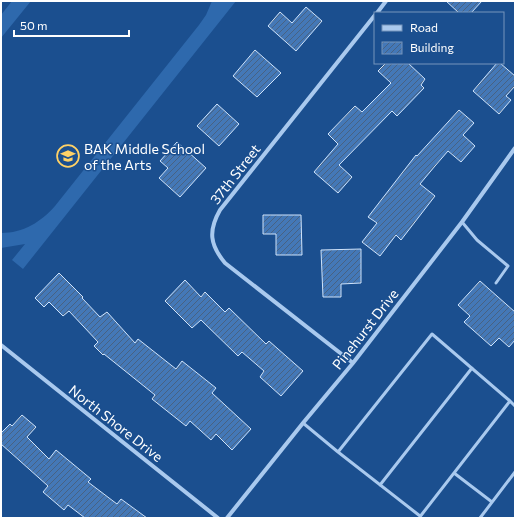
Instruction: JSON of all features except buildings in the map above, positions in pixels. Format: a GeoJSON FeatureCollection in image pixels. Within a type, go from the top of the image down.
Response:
{"type":"FeatureCollection","features":[{"type":"Feature","properties":{"kind":"street","name":"37th Street"},"geometry":{"type":"LineString","coordinates":[[378,12],[386,1]]}},
{"type":"Feature","properties":{"kind":"street","name":"37th Street"},"geometry":{"type":"LineString","coordinates":[[353,363],[225,263],[213,244],[212,232],[214,220],[220,210],[374,17]]}},
{"type":"Feature","properties":{"kind":"street","name":"Pinehurst Drive"},"geometry":{"type":"LineString","coordinates":[[227,518],[302,423],[353,363],[462,222],[515,148]]}},
{"type":"Feature","properties":{"kind":"street","name":"North Shore Drive"},"geometry":{"type":"LineString","coordinates":[[1,346],[218,518]]}},
{"type":"Feature","properties":{"kind":"lane"},"geometry":{"type":"LineString","coordinates":[[462,222],[477,240],[508,266],[496,283]]}},
{"type":"Feature","properties":{"kind":"lane"},"geometry":{"type":"LineString","coordinates":[[338,452],[432,334],[510,400],[515,406]]}},
{"type":"Feature","properties":{"kind":"lane"},"geometry":{"type":"LineString","coordinates":[[380,485],[472,368]]}},
{"type":"Feature","properties":{"kind":"lane"},"geometry":{"type":"LineString","coordinates":[[302,423],[419,517],[510,400]]}},
{"type":"Feature","properties":{"kind":"lane"},"geometry":{"type":"LineString","coordinates":[[480,518],[515,472]]}},
{"type":"Feature","properties":{"kind":"lane"},"geometry":{"type":"LineString","coordinates":[[454,473],[492,502]]}},
{"type":"Feature","properties":{"kind":"shaded area"},"geometry":{"type":"Polygon","coordinates":[[[12,1],[31,1],[1,38],[1,15],[12,1]]]}},
{"type":"Feature","properties":{"kind":"shaded area"},"geometry":{"type":"Polygon","coordinates":[[[212,1],[236,1],[23,269],[12,260],[25,244],[1,248],[1,233],[17,231],[31,226],[50,212],[199,25],[206,15],[212,1]]]}},
{"type":"Feature","properties":{"kind":"place","name":"BAK Middle School of the Arts"},"geometry":{"type":"Point","coordinates":[68,156]}}]}
